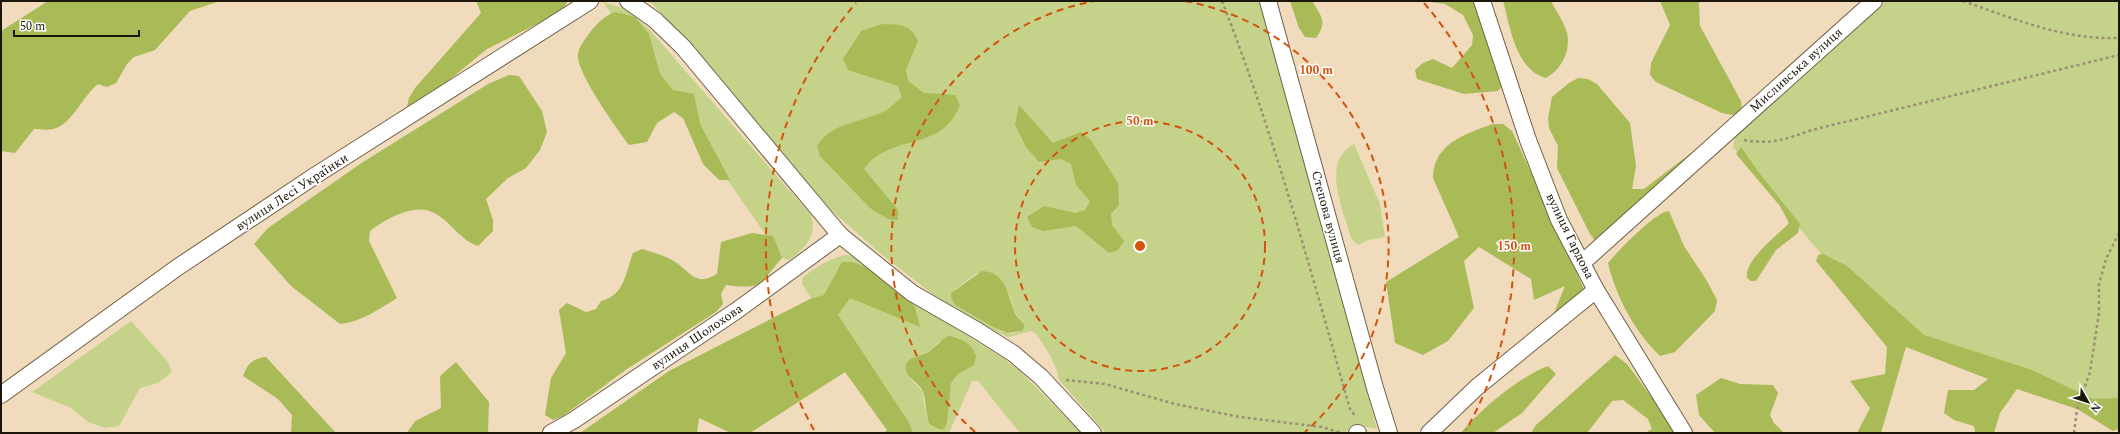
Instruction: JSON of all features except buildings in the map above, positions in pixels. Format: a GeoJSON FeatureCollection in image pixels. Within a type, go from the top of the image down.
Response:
{"type":"FeatureCollection","features":[{"type":"Feature","properties":{"kind":"street","name":"вулиця Лесі Українки"},"geometry":{"type":"LineString","coordinates":[[1,395],[178,267],[316,175],[590,1]]}},
{"type":"Feature","properties":{"kind":"street"},"geometry":{"type":"LineString","coordinates":[[628,1],[655,20],[683,47],[840,235],[912,294],[978,331],[1014,354],[1042,377],[1093,433]]}},
{"type":"Feature","properties":{"kind":"street","name":"Степова вулиця"},"geometry":{"type":"LineString","coordinates":[[1268,1],[1374,388],[1390,433]]}},
{"type":"Feature","properties":{"kind":"street","name":"вулиця Гардова"},"geometry":{"type":"LineString","coordinates":[[1482,1],[1528,140],[1559,220],[1596,290],[1684,433]]}},
{"type":"Feature","properties":{"kind":"street","name":"Мисливська вулиця"},"geometry":{"type":"LineString","coordinates":[[1582,263],[1874,1]]}},
{"type":"Feature","properties":{"kind":"street","name":"вулиця Шолохова"},"geometry":{"type":"LineString","coordinates":[[551,433],[574,420],[736,311],[840,235]]}},
{"type":"Feature","properties":{"kind":"street"},"geometry":{"type":"LineString","coordinates":[[1429,433],[1477,387],[1596,290]]}},
{"type":"Feature","properties":{"kind":"path"},"geometry":{"type":"LineString","coordinates":[[1222,1],[1246,64],[1281,169],[1350,409],[1358,429]]}},
{"type":"Feature","properties":{"kind":"path"},"geometry":{"type":"LineString","coordinates":[[1964,1],[2041,29],[2072,36],[2119,38]]}},
{"type":"Feature","properties":{"kind":"path"},"geometry":{"type":"LineString","coordinates":[[1719,139],[1744,140],[1762,143],[1778,142],[1812,130],[2119,55]]}},
{"type":"Feature","properties":{"kind":"path"},"geometry":{"type":"LineString","coordinates":[[2074,433],[2077,409],[2090,372],[2099,313],[2099,284],[2106,259],[2119,233]]}},
{"type":"Feature","properties":{"kind":"path"},"geometry":{"type":"LineString","coordinates":[[1042,377],[1104,384],[1176,404],[1240,416],[1322,427],[1341,433]]}},
{"type":"Feature","properties":{"kind":"green space"},"geometry":{"type":"Polygon","coordinates":[[[48,1],[220,1],[190,11],[155,50],[134,57],[127,64],[116,83],[107,87],[98,84],[73,115],[62,125],[45,130],[34,129],[15,153],[1,151],[1,31],[48,1]]]}},
{"type":"Feature","properties":{"kind":"green space"},"geometry":{"type":"Polygon","coordinates":[[[476,1],[568,1],[561,12],[487,49],[415,108],[406,110],[409,98],[415,88],[481,13],[476,1]]]}},
{"type":"Feature","properties":{"kind":"green space"},"geometry":{"type":"Polygon","coordinates":[[[650,1],[1261,1],[1377,429],[1360,427],[1343,433],[1106,433],[1059,380],[1057,370],[1050,355],[1037,335],[1032,331],[1008,337],[935,296],[881,254],[831,210],[650,1]],[[977,273],[955,289],[955,305],[1000,331],[1011,334],[1022,331],[1025,326],[1014,311],[1010,295],[1000,278],[977,273]]]}},
{"type":"Feature","properties":{"kind":"green space"},"geometry":{"type":"Polygon","coordinates":[[[1290,1],[1312,1],[1322,19],[1322,28],[1316,38],[1305,37],[1299,28],[1290,1]]]}},
{"type":"Feature","properties":{"kind":"green space"},"geometry":{"type":"Polygon","coordinates":[[[1423,1],[1481,1],[1505,83],[1498,91],[1464,94],[1417,79],[1415,70],[1423,63],[1433,59],[1452,68],[1472,45],[1473,35],[1463,15],[1445,4],[1423,1]]]}},
{"type":"Feature","properties":{"kind":"green space"},"geometry":{"type":"Polygon","coordinates":[[[1503,1],[1551,1],[1560,17],[1567,33],[1568,46],[1561,65],[1546,78],[1536,73],[1521,57],[1512,35],[1503,1]]]}},
{"type":"Feature","properties":{"kind":"green space"},"geometry":{"type":"Polygon","coordinates":[[[1660,1],[1700,1],[1700,26],[1741,101],[1742,112],[1732,115],[1722,113],[1656,82],[1650,75],[1651,63],[1670,25],[1660,1]]]}},
{"type":"Feature","properties":{"kind":"green space"},"geometry":{"type":"Polygon","coordinates":[[[1882,1],[2119,1],[2119,406],[2094,407],[1894,340],[1733,147],[1736,133],[1882,1]]]}},
{"type":"Feature","properties":{"kind":"green space"},"geometry":{"type":"Polygon","coordinates":[[[603,2],[625,9],[648,28],[810,214],[813,228],[812,234],[805,246],[795,256],[789,260],[782,258],[603,2]]]}},
{"type":"Feature","properties":{"kind":"green space"},"geometry":{"type":"Polygon","coordinates":[[[615,12],[635,17],[649,34],[660,74],[673,90],[694,94],[700,124],[730,180],[719,180],[703,164],[683,118],[674,112],[657,123],[647,142],[629,145],[607,114],[583,73],[578,54],[581,45],[591,31],[605,17],[615,12]]]}},
{"type":"Feature","properties":{"kind":"green space"},"geometry":{"type":"Polygon","coordinates":[[[882,24],[904,26],[912,31],[918,41],[906,70],[908,81],[924,93],[955,95],[960,105],[951,121],[941,131],[928,137],[888,150],[870,161],[864,169],[898,210],[898,220],[888,219],[870,208],[820,156],[817,146],[824,138],[839,127],[885,111],[902,97],[898,86],[848,70],[843,59],[861,31],[882,24]]]}},
{"type":"Feature","properties":{"kind":"green space"},"geometry":{"type":"Polygon","coordinates":[[[509,75],[519,76],[542,111],[547,132],[540,150],[526,168],[508,178],[486,199],[493,220],[493,231],[478,246],[466,240],[442,218],[428,211],[420,209],[402,213],[384,221],[370,231],[369,241],[397,298],[363,318],[340,324],[291,286],[254,244],[268,228],[363,162],[488,84],[509,75]]]}},
{"type":"Feature","properties":{"kind":"green space"},"geometry":{"type":"Polygon","coordinates":[[[1578,78],[1588,79],[1597,84],[1630,123],[1636,166],[1632,189],[1644,189],[1700,146],[1710,145],[1596,242],[1590,234],[1557,168],[1558,146],[1549,128],[1548,118],[1552,97],[1569,83],[1578,78]]]}},
{"type":"Feature","properties":{"kind":"green space"},"geometry":{"type":"Polygon","coordinates":[[[1019,105],[1053,143],[1081,132],[1090,139],[1118,183],[1119,205],[1111,214],[1112,225],[1124,241],[1118,250],[1109,253],[1076,226],[1043,231],[1032,227],[1027,217],[1044,206],[1075,213],[1085,210],[1090,201],[1076,185],[1071,164],[1061,159],[1039,162],[1026,147],[1015,125],[1019,105]]]}},
{"type":"Feature","properties":{"kind":"green space"},"geometry":{"type":"Polygon","coordinates":[[[1492,124],[1503,124],[1512,131],[1584,289],[1550,340],[1536,336],[1554,313],[1565,286],[1534,300],[1531,279],[1479,247],[1464,261],[1474,308],[1448,341],[1423,355],[1395,343],[1386,282],[1459,237],[1433,178],[1435,166],[1439,156],[1452,142],[1471,132],[1492,124]]]}},
{"type":"Feature","properties":{"kind":"green space"},"geometry":{"type":"Polygon","coordinates":[[[1354,144],[1380,204],[1385,237],[1368,240],[1358,245],[1351,238],[1340,201],[1336,174],[1338,162],[1344,152],[1354,144]]]}},
{"type":"Feature","properties":{"kind":"green space"},"geometry":{"type":"Polygon","coordinates":[[[1741,147],[1760,174],[1800,224],[1798,233],[1776,250],[1756,281],[1751,281],[1747,278],[1747,271],[1762,249],[1789,223],[1780,206],[1736,154],[1741,147]]]}},
{"type":"Feature","properties":{"kind":"green space"},"geometry":{"type":"Polygon","coordinates":[[[1669,211],[1684,246],[1707,281],[1717,300],[1715,311],[1675,352],[1660,356],[1642,336],[1621,301],[1608,263],[1646,225],[1663,213],[1669,211]]]}},
{"type":"Feature","properties":{"kind":"green space"},"geometry":{"type":"Polygon","coordinates":[[[752,233],[773,236],[782,258],[764,279],[754,286],[747,287],[726,285],[721,294],[723,304],[716,312],[627,369],[563,416],[553,420],[545,415],[551,378],[566,353],[559,310],[567,303],[586,312],[596,309],[601,301],[609,298],[620,289],[626,276],[633,253],[642,249],[668,258],[693,276],[703,279],[717,274],[721,242],[752,233]]]}},
{"type":"Feature","properties":{"kind":"green space"},"geometry":{"type":"Polygon","coordinates":[[[1823,254],[1847,266],[1924,335],[2032,370],[2093,399],[2119,398],[2119,429],[2113,431],[2077,409],[2017,389],[2000,413],[1994,433],[1975,433],[1974,426],[1954,420],[1944,413],[1948,390],[1974,390],[1988,379],[1906,347],[1881,433],[1857,433],[1870,408],[1850,381],[1885,374],[1887,347],[1816,261],[1818,255],[1823,254]]]}},
{"type":"Feature","properties":{"kind":"green space"},"geometry":{"type":"Polygon","coordinates":[[[848,255],[859,260],[921,307],[1003,358],[1021,372],[1081,433],[1020,433],[978,381],[972,381],[949,433],[896,433],[802,284],[803,277],[808,273],[824,263],[841,256],[848,255]],[[955,336],[937,343],[932,350],[911,359],[911,379],[922,391],[927,419],[945,428],[951,383],[958,374],[973,365],[975,359],[974,350],[972,347],[955,336]]]}},
{"type":"Feature","properties":{"kind":"green space"},"geometry":{"type":"Polygon","coordinates":[[[842,262],[852,262],[861,265],[878,275],[910,298],[915,308],[920,327],[850,298],[838,315],[908,421],[913,433],[884,433],[887,430],[845,372],[750,433],[731,433],[699,418],[697,433],[580,433],[669,371],[810,299],[824,295],[842,262]]]}},
{"type":"Feature","properties":{"kind":"green space"},"geometry":{"type":"Polygon","coordinates":[[[982,271],[990,272],[1001,279],[1015,313],[1025,326],[1022,331],[1007,333],[993,327],[955,305],[951,297],[951,293],[982,271]]]}},
{"type":"Feature","properties":{"kind":"green space"},"geometry":{"type":"Polygon","coordinates":[[[131,321],[168,362],[172,372],[158,383],[140,388],[119,426],[105,428],[88,422],[71,408],[32,392],[131,321]]]}},
{"type":"Feature","properties":{"kind":"green space"},"geometry":{"type":"Polygon","coordinates":[[[949,336],[958,338],[970,345],[976,357],[974,365],[958,374],[951,383],[947,422],[945,428],[942,430],[930,425],[927,417],[923,392],[907,373],[906,364],[912,358],[930,351],[943,339],[949,336]]]}},
{"type":"Feature","properties":{"kind":"green space"},"geometry":{"type":"Polygon","coordinates":[[[1615,355],[1627,364],[1678,433],[1645,433],[1652,429],[1648,419],[1623,400],[1612,401],[1587,433],[1531,433],[1536,425],[1615,355]]]}},
{"type":"Feature","properties":{"kind":"green space"},"geometry":{"type":"Polygon","coordinates":[[[266,357],[336,433],[291,433],[292,415],[278,399],[243,376],[251,362],[266,357]]]}},
{"type":"Feature","properties":{"kind":"green space"},"geometry":{"type":"Polygon","coordinates":[[[456,362],[489,402],[488,433],[407,433],[415,421],[441,408],[440,376],[456,362]]]}},
{"type":"Feature","properties":{"kind":"green space"},"geometry":{"type":"Polygon","coordinates":[[[1548,366],[1556,374],[1522,413],[1493,433],[1461,433],[1478,415],[1501,395],[1526,377],[1548,366]]]}},
{"type":"Feature","properties":{"kind":"green space"},"geometry":{"type":"Polygon","coordinates":[[[1721,378],[1740,384],[1773,385],[1778,393],[1770,415],[1774,423],[1784,433],[1715,433],[1699,415],[1696,395],[1721,378]]]}}]}
